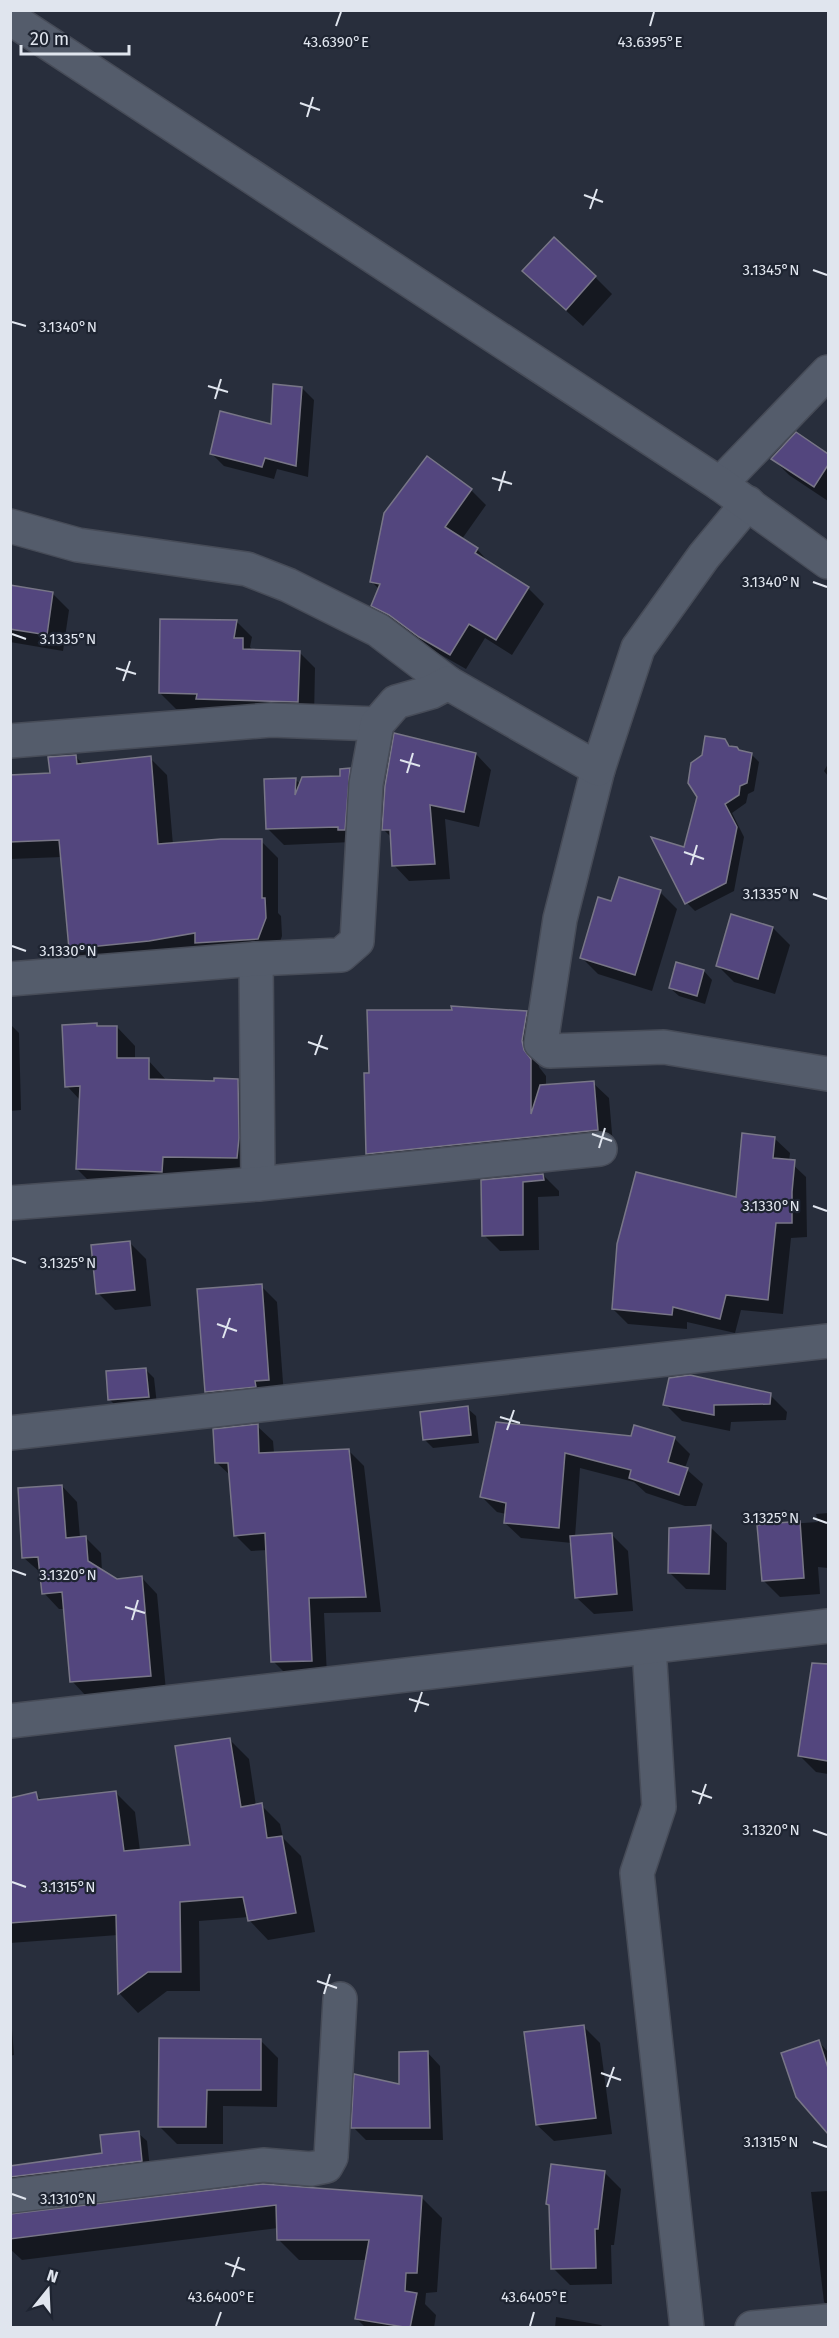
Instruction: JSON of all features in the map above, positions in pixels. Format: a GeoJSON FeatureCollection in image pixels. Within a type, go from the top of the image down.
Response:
{"type":"FeatureCollection","features":[{"type":"Feature","properties":{"kind":"street"},"geometry":{"type":"LineString","coordinates":[[10,18],[720,484],[828,562]]}},
{"type":"Feature","properties":{"kind":"street"},"geometry":{"type":"LineString","coordinates":[[720,484],[828,372]]}},
{"type":"Feature","properties":{"kind":"street"},"geometry":{"type":"LineString","coordinates":[[748,503],[704,556],[638,648],[598,769],[560,919],[541,1043],[550,1051],[664,1047],[828,1074]]}},
{"type":"Feature","properties":{"kind":"street"},"geometry":{"type":"LineString","coordinates":[[10,526],[78,545],[247,569],[288,585],[378,630],[448,683],[598,769]]}},
{"type":"Feature","properties":{"kind":"street"},"geometry":{"type":"LineString","coordinates":[[10,979],[256,959],[341,955],[357,941],[366,784],[376,724],[396,702],[431,693],[448,683]]}},
{"type":"Feature","properties":{"kind":"street"},"geometry":{"type":"LineString","coordinates":[[10,741],[271,720],[376,724]]}},
{"type":"Feature","properties":{"kind":"street"},"geometry":{"type":"LineString","coordinates":[[256,959],[258,1184]]}},
{"type":"Feature","properties":{"kind":"street"},"geometry":{"type":"LineString","coordinates":[[10,1203],[258,1184],[600,1149]]}},
{"type":"Feature","properties":{"kind":"street"},"geometry":{"type":"LineString","coordinates":[[10,1433],[828,1341]]}},
{"type":"Feature","properties":{"kind":"street"},"geometry":{"type":"LineString","coordinates":[[10,1721],[828,1626]]}},
{"type":"Feature","properties":{"kind":"street"},"geometry":{"type":"LineString","coordinates":[[649,1647],[659,1807],[637,1873],[687,2328]]}},
{"type":"Feature","properties":{"kind":"street"},"geometry":{"type":"LineString","coordinates":[[10,2196],[263,2165],[311,2169],[326,2166],[331,2157],[340,1999]]}},
{"type":"Feature","properties":{"kind":"street"},"geometry":{"type":"LineString","coordinates":[[752,2328],[828,2321]]}},
{"type":"Feature","properties":{"kind":"building"},"geometry":{"type":"Polygon","coordinates":[[[554,237],[596,276],[566,310],[522,271],[554,237]]]}},
{"type":"Feature","properties":{"kind":"building"},"geometry":{"type":"Polygon","coordinates":[[[273,384],[302,387],[296,466],[265,458],[262,467],[210,454],[220,411],[271,424],[273,384]]]}},
{"type":"Feature","properties":{"kind":"building"},"geometry":{"type":"Polygon","coordinates":[[[796,432],[828,454],[828,465],[814,487],[771,459],[796,432]]]}},
{"type":"Feature","properties":{"kind":"building"},"geometry":{"type":"Polygon","coordinates":[[[427,456],[472,489],[445,527],[478,548],[475,553],[529,587],[496,640],[469,624],[450,655],[419,637],[389,615],[371,606],[380,584],[370,582],[384,513],[427,456]]]}},
{"type":"Feature","properties":{"kind":"building"},"geometry":{"type":"Polygon","coordinates":[[[10,585],[53,592],[47,635],[10,629],[10,585]]]}},
{"type":"Feature","properties":{"kind":"building"},"geometry":{"type":"Polygon","coordinates":[[[160,619],[237,620],[234,638],[243,638],[243,649],[300,651],[298,702],[196,699],[197,694],[159,693],[160,619]]]}},
{"type":"Feature","properties":{"kind":"building"},"geometry":{"type":"Polygon","coordinates":[[[394,733],[476,753],[464,812],[430,805],[435,864],[392,866],[390,830],[382,830],[385,786],[394,733]]]}},
{"type":"Feature","properties":{"kind":"building"},"geometry":{"type":"Polygon","coordinates":[[[705,736],[725,739],[729,746],[752,753],[747,783],[740,786],[739,795],[725,804],[737,827],[726,883],[685,904],[651,837],[684,847],[697,797],[688,783],[691,763],[702,755],[705,736]]]}},
{"type":"Feature","properties":{"kind":"building"},"geometry":{"type":"Polygon","coordinates":[[[76,755],[77,764],[151,756],[158,844],[221,839],[262,839],[262,898],[265,898],[266,918],[258,939],[195,943],[195,933],[149,941],[69,949],[59,840],[10,842],[10,775],[50,773],[48,757],[76,755]]]}},
{"type":"Feature","properties":{"kind":"building"},"geometry":{"type":"Polygon","coordinates":[[[350,768],[345,830],[338,830],[338,827],[266,829],[264,779],[296,778],[295,795],[302,777],[340,776],[340,769],[350,768]]]}},
{"type":"Feature","properties":{"kind":"building"},"geometry":{"type":"Polygon","coordinates":[[[619,877],[661,890],[635,975],[580,958],[598,897],[611,901],[619,877]]]}},
{"type":"Feature","properties":{"kind":"building"},"geometry":{"type":"Polygon","coordinates":[[[731,914],[773,927],[758,979],[716,966],[731,914]]]}},
{"type":"Feature","properties":{"kind":"building"},"geometry":{"type":"Polygon","coordinates":[[[676,962],[704,970],[697,996],[669,988],[676,962]]]}},
{"type":"Feature","properties":{"kind":"building"},"geometry":{"type":"Polygon","coordinates":[[[451,1006],[527,1011],[522,1041],[524,1050],[531,1059],[531,1114],[540,1085],[594,1081],[598,1130],[366,1154],[364,1073],[369,1073],[367,1010],[452,1010],[451,1006]]]}},
{"type":"Feature","properties":{"kind":"building"},"geometry":{"type":"Polygon","coordinates":[[[97,1023],[97,1026],[117,1026],[117,1058],[149,1058],[149,1079],[214,1081],[214,1078],[238,1079],[237,1158],[163,1157],[162,1172],[76,1169],[80,1086],[65,1087],[62,1025],[97,1023]]]}},
{"type":"Feature","properties":{"kind":"building"},"geometry":{"type":"Polygon","coordinates":[[[742,1133],[775,1137],[773,1158],[795,1160],[792,1223],[776,1223],[768,1300],[726,1295],[720,1319],[673,1307],[672,1315],[612,1309],[617,1244],[636,1172],[736,1197],[742,1133]]]}},
{"type":"Feature","properties":{"kind":"building"},"geometry":{"type":"Polygon","coordinates":[[[543,1174],[544,1180],[523,1182],[523,1235],[482,1236],[481,1180],[543,1174]]]}},
{"type":"Feature","properties":{"kind":"building"},"geometry":{"type":"Polygon","coordinates":[[[130,1241],[135,1290],[96,1294],[91,1245],[130,1241]]]}},
{"type":"Feature","properties":{"kind":"building"},"geometry":{"type":"Polygon","coordinates":[[[262,1284],[269,1380],[255,1381],[256,1387],[205,1392],[197,1289],[262,1284]]]}},
{"type":"Feature","properties":{"kind":"building"},"geometry":{"type":"Polygon","coordinates":[[[146,1368],[149,1397],[108,1400],[106,1371],[146,1368]]]}},
{"type":"Feature","properties":{"kind":"building"},"geometry":{"type":"Polygon","coordinates":[[[690,1375],[771,1393],[770,1404],[714,1405],[714,1415],[663,1405],[669,1378],[690,1375]]]}},
{"type":"Feature","properties":{"kind":"building"},"geometry":{"type":"Polygon","coordinates":[[[468,1406],[471,1435],[423,1440],[420,1412],[468,1406]]]}},
{"type":"Feature","properties":{"kind":"building"},"geometry":{"type":"Polygon","coordinates":[[[496,1422],[631,1436],[634,1425],[675,1437],[668,1462],[688,1468],[679,1495],[629,1478],[631,1470],[565,1453],[559,1528],[504,1523],[506,1503],[480,1497],[496,1422]]]}},
{"type":"Feature","properties":{"kind":"building"},"geometry":{"type":"Polygon","coordinates":[[[258,1424],[259,1453],[349,1449],[366,1597],[309,1598],[312,1661],[271,1662],[265,1533],[234,1536],[228,1463],[215,1463],[213,1429],[258,1424]]]}},
{"type":"Feature","properties":{"kind":"building"},"geometry":{"type":"Polygon","coordinates":[[[62,1485],[66,1538],[86,1536],[88,1561],[117,1579],[142,1576],[151,1676],[70,1682],[62,1592],[42,1594],[38,1557],[22,1558],[18,1488],[62,1485]]]}},
{"type":"Feature","properties":{"kind":"building"},"geometry":{"type":"Polygon","coordinates":[[[800,1521],[804,1578],[762,1581],[757,1525],[800,1521]]]}},
{"type":"Feature","properties":{"kind":"building"},"geometry":{"type":"Polygon","coordinates":[[[711,1525],[709,1574],[668,1573],[669,1528],[711,1525]]]}},
{"type":"Feature","properties":{"kind":"building"},"geometry":{"type":"Polygon","coordinates":[[[612,1533],[617,1594],[575,1598],[570,1536],[612,1533]]]}},
{"type":"Feature","properties":{"kind":"building"},"geometry":{"type":"Polygon","coordinates":[[[812,1663],[828,1664],[828,1761],[798,1756],[812,1663]]]}},
{"type":"Feature","properties":{"kind":"building"},"geometry":{"type":"Polygon","coordinates":[[[230,1738],[241,1807],[262,1803],[267,1838],[282,1836],[296,1913],[248,1921],[243,1897],[180,1902],[181,1972],[148,1972],[118,1994],[116,1915],[10,1923],[10,1798],[36,1792],[38,1800],[116,1791],[124,1851],[190,1845],[175,1746],[230,1738]]]}},
{"type":"Feature","properties":{"kind":"building"},"geometry":{"type":"Polygon","coordinates":[[[584,2025],[596,2118],[536,2125],[524,2032],[584,2025]]]}},
{"type":"Feature","properties":{"kind":"building"},"geometry":{"type":"Polygon","coordinates":[[[159,2038],[261,2039],[261,2090],[207,2090],[206,2127],[158,2127],[159,2038]]]}},
{"type":"Feature","properties":{"kind":"building"},"geometry":{"type":"Polygon","coordinates":[[[819,2040],[828,2068],[828,2134],[796,2097],[781,2053],[819,2040]]]}},
{"type":"Feature","properties":{"kind":"building"},"geometry":{"type":"Polygon","coordinates":[[[428,2051],[430,2128],[351,2128],[354,2074],[399,2084],[399,2052],[428,2051]]]}},
{"type":"Feature","properties":{"kind":"building"},"geometry":{"type":"Polygon","coordinates":[[[139,2131],[142,2161],[10,2177],[10,2166],[102,2153],[100,2135],[139,2131]]]}},
{"type":"Feature","properties":{"kind":"building"},"geometry":{"type":"Polygon","coordinates":[[[551,2164],[605,2171],[598,2229],[595,2229],[596,2268],[551,2269],[549,2205],[546,2204],[551,2164]]]}},
{"type":"Feature","properties":{"kind":"building"},"geometry":{"type":"Polygon","coordinates":[[[263,2184],[422,2196],[417,2273],[406,2273],[405,2291],[417,2293],[410,2328],[355,2319],[369,2240],[277,2240],[276,2205],[10,2239],[10,2214],[263,2184]]]}}]}
